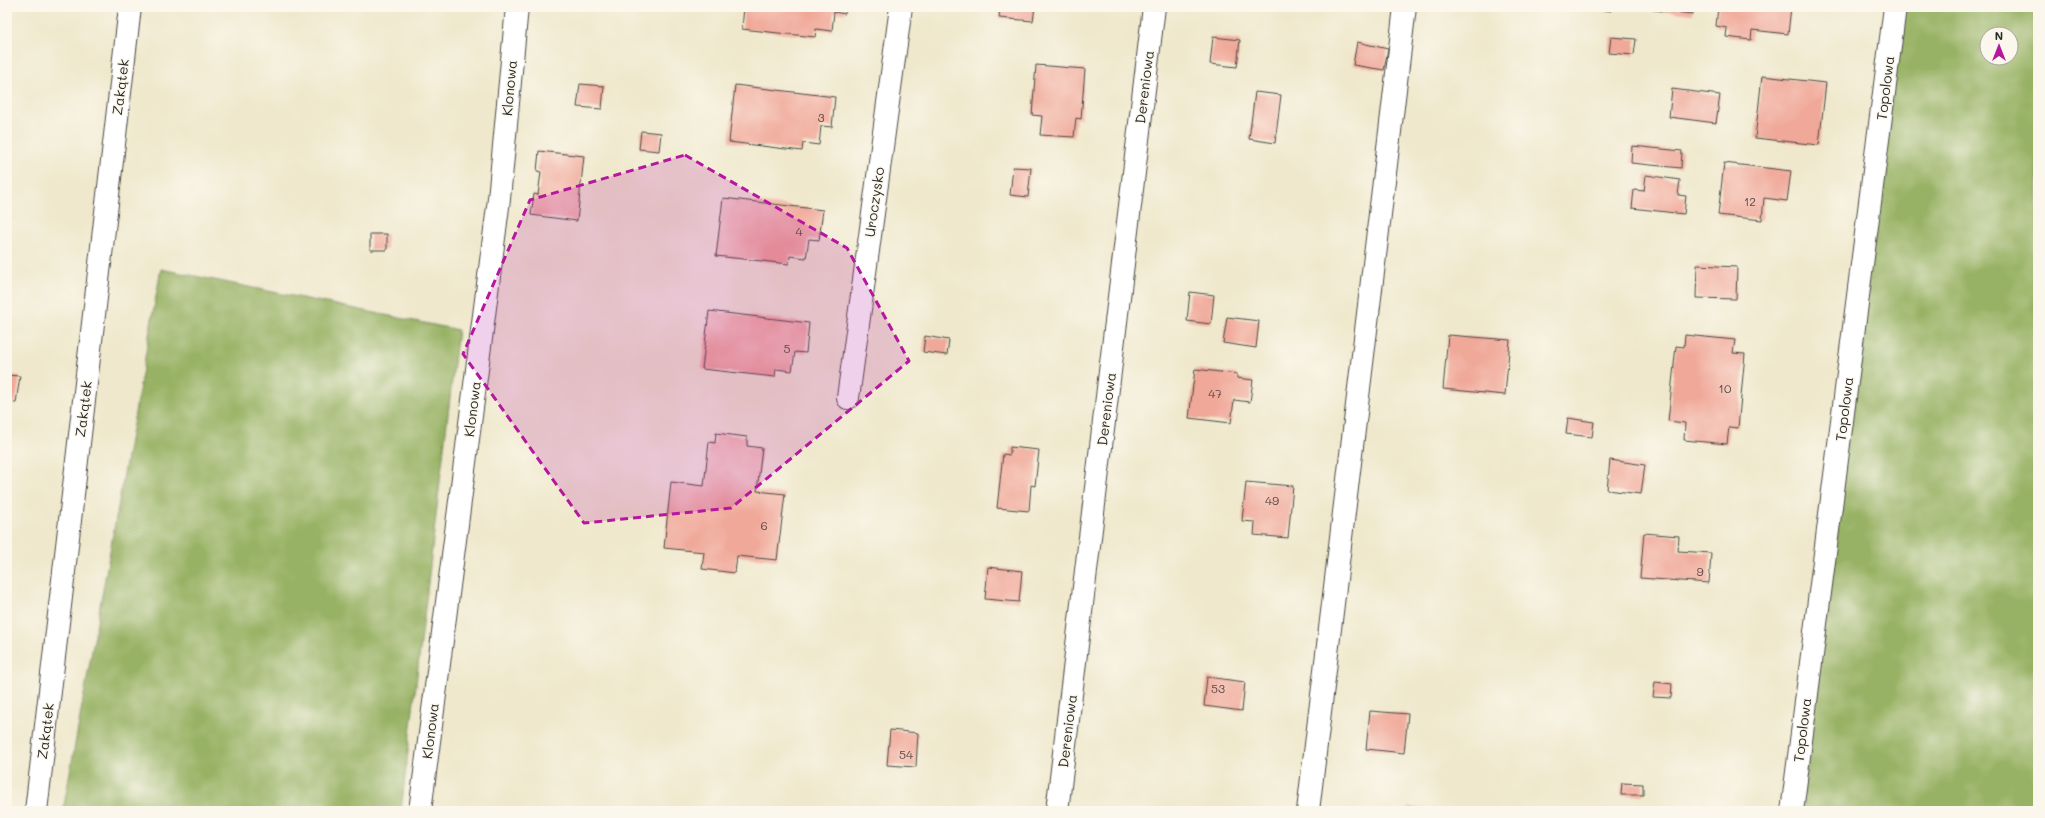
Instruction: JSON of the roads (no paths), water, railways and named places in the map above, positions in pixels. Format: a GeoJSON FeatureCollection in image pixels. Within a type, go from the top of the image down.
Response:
{"type":"FeatureCollection","features":[{"type":"Feature","properties":{"kind":"street","name":"Zakątek"},"geometry":{"type":"LineString","coordinates":[[36,811],[130,7]]}},
{"type":"Feature","properties":{"kind":"street","name":"Klonowa"},"geometry":{"type":"LineString","coordinates":[[420,811],[499,199],[516,7]]}},
{"type":"Feature","properties":{"kind":"street","name":"Uroczysko"},"geometry":{"type":"LineString","coordinates":[[848,398],[901,7]]}},
{"type":"Feature","properties":{"kind":"street","name":"Dereniowa"},"geometry":{"type":"LineString","coordinates":[[1057,811],[1154,7]]}},
{"type":"Feature","properties":{"kind":"street"},"geometry":{"type":"LineString","coordinates":[[1308,811],[1405,7]]}},
{"type":"Feature","properties":{"kind":"street","name":"Topolowa"},"geometry":{"type":"LineString","coordinates":[[1792,811],[1896,7]]}}]}
